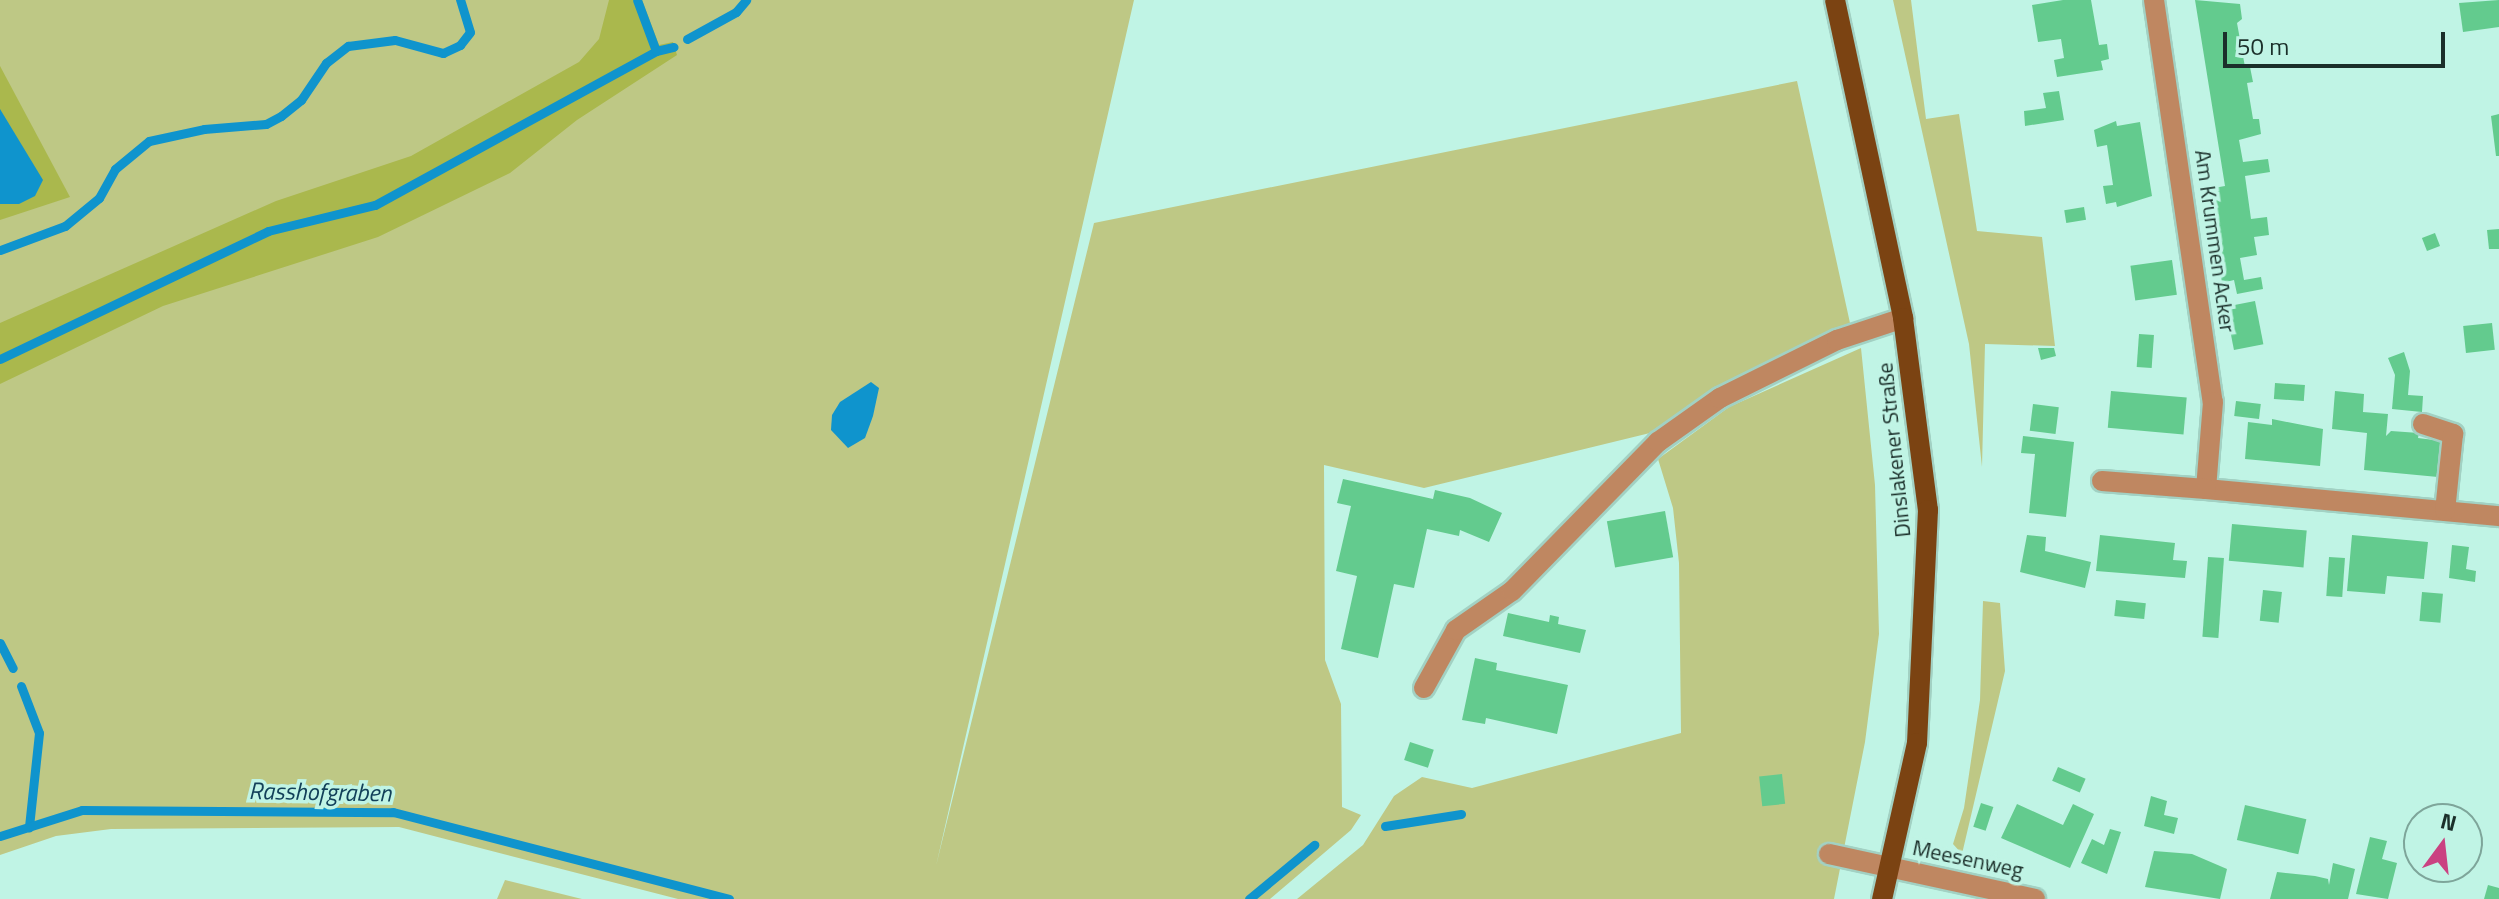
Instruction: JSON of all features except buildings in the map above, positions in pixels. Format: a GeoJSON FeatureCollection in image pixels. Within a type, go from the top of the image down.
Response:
{"type":"FeatureCollection","features":[{"type":"Feature","properties":{"kind":"main road","name":"Dinslakener Straße"},"geometry":{"type":"LineString","coordinates":[[1835,0],[1903,318],[1928,510],[1927,606],[1917,743],[1882,899]]}},
{"type":"Feature","properties":{"kind":"street","name":"Am Krummen Acker"},"geometry":{"type":"LineString","coordinates":[[2154,0],[2213,402],[2206,489]]}},
{"type":"Feature","properties":{"kind":"street"},"geometry":{"type":"LineString","coordinates":[[1424,688],[1456,630],[1512,591],[1658,442],[1733,392],[1837,340],[1903,318]]}},
{"type":"Feature","properties":{"kind":"street"},"geometry":{"type":"LineString","coordinates":[[2423,424],[2453,434],[2445,511]]}},
{"type":"Feature","properties":{"kind":"street"},"geometry":{"type":"LineString","coordinates":[[2102,481],[2499,516]]}},
{"type":"Feature","properties":{"kind":"street","name":"Meesenweg"},"geometry":{"type":"LineString","coordinates":[[1829,854],[2035,899]]}},
{"type":"Feature","properties":{"kind":"green space"},"geometry":{"type":"Polygon","coordinates":[[[0,0],[1134,0],[936,866],[1094,223],[1797,81],[1850,323],[1712,395],[1650,433],[1424,488],[1324,465],[1325,660],[1341,704],[1342,807],[1361,815],[1351,830],[1270,899],[678,899],[399,827],[111,829],[56,836],[0,855],[0,0]]]}},
{"type":"Feature","properties":{"kind":"green space"},"geometry":{"type":"Polygon","coordinates":[[[609,0],[642,0],[659,45],[673,42],[677,55],[577,120],[510,173],[378,237],[163,306],[0,384],[0,323],[276,201],[411,156],[579,62],[599,39],[609,0]]]}},
{"type":"Feature","properties":{"kind":"green space"},"geometry":{"type":"Polygon","coordinates":[[[1893,0],[1911,0],[1926,119],[1959,114],[1977,231],[2042,237],[2055,346],[1985,344],[1982,467],[1969,344],[1893,0]]]}},
{"type":"Feature","properties":{"kind":"green space"},"geometry":{"type":"Polygon","coordinates":[[[0,66],[70,197],[0,220],[0,66]]]}},
{"type":"Feature","properties":{"kind":"green space"},"geometry":{"type":"Polygon","coordinates":[[[1861,348],[1875,485],[1879,634],[1865,742],[1834,899],[1297,899],[1363,845],[1394,796],[1422,777],[1472,788],[1681,733],[1679,563],[1673,508],[1658,459],[1729,407],[1861,348]]]}},
{"type":"Feature","properties":{"kind":"green space"},"geometry":{"type":"Polygon","coordinates":[[[1983,601],[2000,603],[2005,671],[1962,854],[1953,844],[1964,808],[1980,700],[1983,601]]]}},
{"type":"Feature","properties":{"kind":"green space"},"geometry":{"type":"Polygon","coordinates":[[[505,880],[582,899],[497,899],[505,880]]]}},
{"type":"Feature","properties":{"kind":"water"},"geometry":{"type":"Polygon","coordinates":[[[0,109],[43,180],[35,196],[19,204],[0,204],[0,109]]]}},
{"type":"Feature","properties":{"kind":"water"},"geometry":{"type":"Polygon","coordinates":[[[871,382],[879,388],[873,416],[865,438],[848,448],[831,430],[832,415],[840,402],[871,382]]]}},
{"type":"Feature","properties":{"kind":"waterway"},"geometry":{"type":"LineString","coordinates":[[0,250],[65,226],[99,198],[115,169],[149,141],[204,129],[266,124],[281,116],[301,100],[326,63],[348,46],[395,40],[443,53],[460,45],[470,32],[460,0]]}},
{"type":"Feature","properties":{"kind":"waterway"},"geometry":{"type":"LineString","coordinates":[[0,359],[268,231],[375,205],[656,51],[637,0]]}},
{"type":"Feature","properties":{"kind":"waterway"},"geometry":{"type":"LineString","coordinates":[[687,39],[736,12],[746,0]]}},
{"type":"Feature","properties":{"kind":"waterway"},"geometry":{"type":"LineString","coordinates":[[656,51],[674,47]]}},
{"type":"Feature","properties":{"kind":"waterway"},"geometry":{"type":"LineString","coordinates":[[0,643],[13,668]]}},
{"type":"Feature","properties":{"kind":"waterway"},"geometry":{"type":"LineString","coordinates":[[21,686],[39,733],[29,827]]}},
{"type":"Feature","properties":{"kind":"waterway","name":"Rasshofgraben"},"geometry":{"type":"LineString","coordinates":[[0,836],[82,810],[393,812],[729,899]]}},
{"type":"Feature","properties":{"kind":"waterway","name":"Rasshofgraben"},"geometry":{"type":"LineString","coordinates":[[1385,826],[1461,814]]}},
{"type":"Feature","properties":{"kind":"waterway","name":"Rasshofgraben"},"geometry":{"type":"LineString","coordinates":[[1249,899],[1314,845]]}}]}
